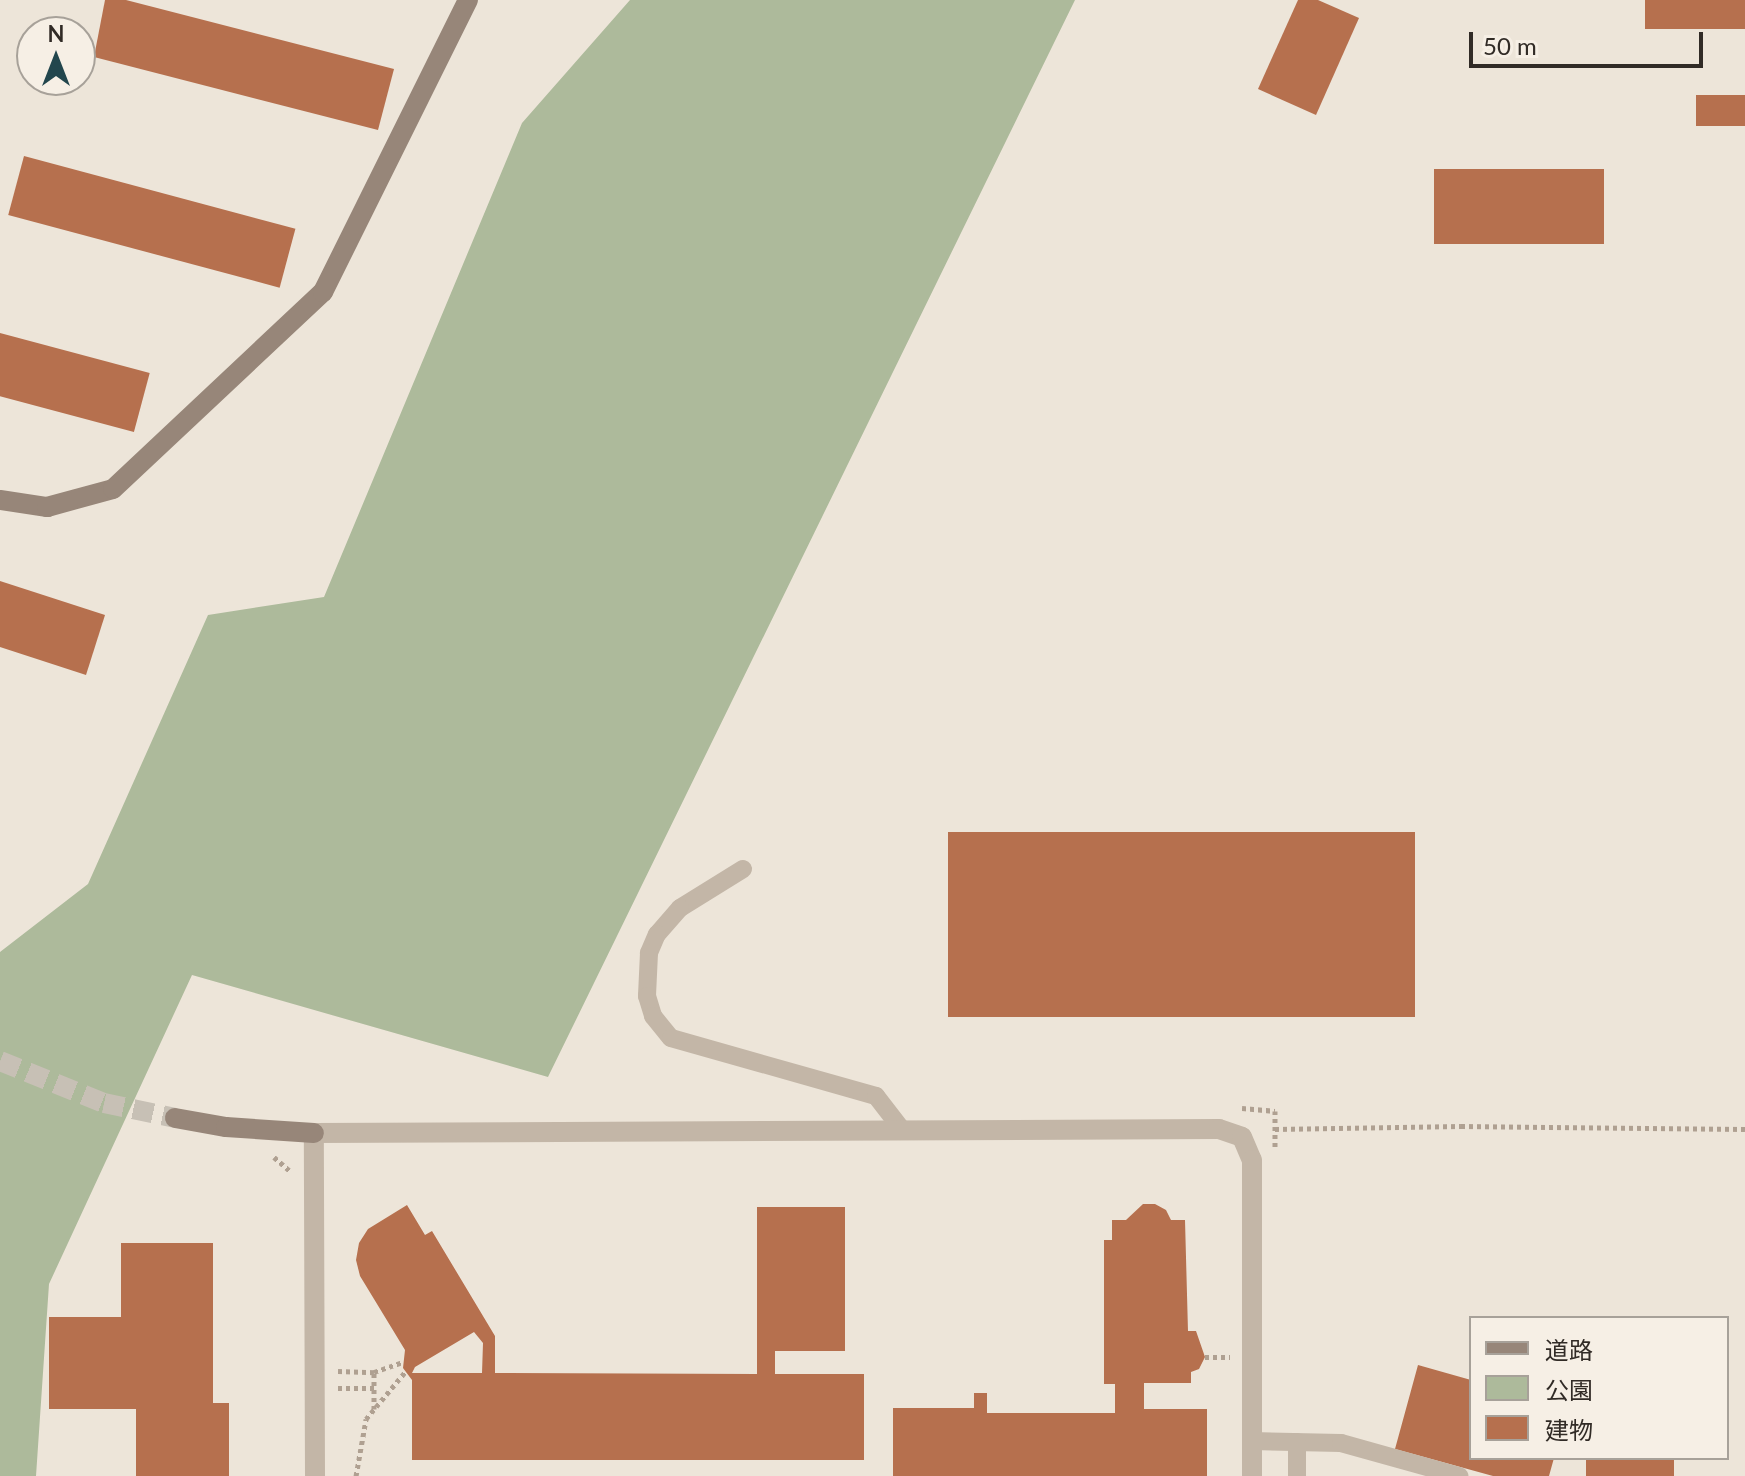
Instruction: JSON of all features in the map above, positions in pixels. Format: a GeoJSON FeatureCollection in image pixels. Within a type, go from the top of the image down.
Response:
{"type":"FeatureCollection","features":[{"type":"Feature","properties":{"kind":"street"},"geometry":{"type":"LineString","coordinates":[[0,500],[47,507],[113,489],[323,292],[468,0]]}},
{"type":"Feature","properties":{"kind":"street"},"geometry":{"type":"LineString","coordinates":[[175,1118],[226,1127],[314,1133],[1219,1129],[1236,1132],[1245,1141],[1252,1160],[1252,1476]]}},
{"type":"Feature","properties":{"kind":"street"},"geometry":{"type":"LineString","coordinates":[[314,1133],[315,1476]]}},
{"type":"Feature","properties":{"kind":"lane"},"geometry":{"type":"LineString","coordinates":[[743,869],[680,908],[657,934],[649,953],[647,996],[653,1016],[671,1038],[876,1096],[903,1131]]}},
{"type":"Feature","properties":{"kind":"lane"},"geometry":{"type":"LineString","coordinates":[[1252,1441],[1341,1443],[1459,1476]]}},
{"type":"Feature","properties":{"kind":"lane"},"geometry":{"type":"LineString","coordinates":[[1297,1442],[1297,1476]]}},
{"type":"Feature","properties":{"kind":"path"},"geometry":{"type":"LineString","coordinates":[[1275,1129],[1461,1126],[1745,1129]]}},
{"type":"Feature","properties":{"kind":"path"},"geometry":{"type":"LineString","coordinates":[[1231,1342],[1231,1372]]}},
{"type":"Feature","properties":{"kind":"path"},"geometry":{"type":"LineString","coordinates":[[1205,1357],[1231,1357]]}},
{"type":"Feature","properties":{"kind":"path"},"geometry":{"type":"LineString","coordinates":[[337,1371],[374,1372],[403,1362]]}},
{"type":"Feature","properties":{"kind":"path"},"geometry":{"type":"LineString","coordinates":[[374,1372],[374,1410]]}},
{"type":"Feature","properties":{"kind":"path"},"geometry":{"type":"LineString","coordinates":[[356,1476],[366,1419],[405,1372]]}},
{"type":"Feature","properties":{"kind":"path"},"geometry":{"type":"LineString","coordinates":[[337,1388],[374,1388]]}},
{"type":"Feature","properties":{"kind":"green space"},"geometry":{"type":"Polygon","coordinates":[[[630,0],[1075,0],[548,1077],[192,975],[49,1284],[36,1476],[0,1476],[0,952],[88,884],[208,615],[324,597],[522,123],[630,0]]]}},
{"type":"Feature","properties":{"kind":"building"},"geometry":{"type":"Polygon","coordinates":[[[105,0],[126,0],[394,69],[378,130],[96,58],[105,0]]]}},
{"type":"Feature","properties":{"kind":"building"},"geometry":{"type":"Polygon","coordinates":[[[1298,0],[1318,0],[1359,18],[1316,115],[1258,89],[1298,0]]]}},
{"type":"Feature","properties":{"kind":"building"},"geometry":{"type":"Polygon","coordinates":[[[1645,0],[1745,0],[1745,29],[1645,29],[1645,0]]]}},
{"type":"Feature","properties":{"kind":"building"},"geometry":{"type":"Polygon","coordinates":[[[1696,95],[1745,95],[1745,126],[1696,126],[1696,95]]]}},
{"type":"Feature","properties":{"kind":"building"},"geometry":{"type":"Polygon","coordinates":[[[24,156],[295,229],[280,288],[8,215],[24,156]]]}},
{"type":"Feature","properties":{"kind":"building"},"geometry":{"type":"Polygon","coordinates":[[[1434,169],[1604,169],[1604,244],[1434,244],[1434,169]]]}},
{"type":"Feature","properties":{"kind":"building"},"geometry":{"type":"Polygon","coordinates":[[[0,333],[150,373],[134,432],[0,396],[0,333]]]}},
{"type":"Feature","properties":{"kind":"building"},"geometry":{"type":"Polygon","coordinates":[[[0,581],[105,615],[86,675],[0,647],[0,581]]]}},
{"type":"Feature","properties":{"kind":"building"},"geometry":{"type":"Polygon","coordinates":[[[948,832],[1415,832],[1415,1017],[948,1017],[948,832]]]}},
{"type":"Feature","properties":{"kind":"building"},"geometry":{"type":"Polygon","coordinates":[[[1143,1204],[1155,1204],[1166,1210],[1171,1220],[1185,1220],[1188,1331],[1196,1331],[1205,1357],[1199,1369],[1191,1372],[1191,1383],[1144,1383],[1144,1409],[1207,1409],[1207,1476],[893,1476],[893,1408],[974,1408],[974,1393],[987,1393],[987,1413],[1115,1413],[1115,1384],[1104,1384],[1104,1240],[1112,1240],[1112,1220],[1126,1220],[1143,1204]]]}},
{"type":"Feature","properties":{"kind":"building"},"geometry":{"type":"Polygon","coordinates":[[[407,1205],[425,1235],[432,1231],[495,1336],[495,1373],[757,1374],[757,1207],[845,1207],[845,1351],[775,1351],[775,1374],[864,1374],[864,1460],[412,1460],[412,1380],[403,1368],[405,1350],[360,1276],[356,1260],[359,1243],[368,1229],[407,1205]],[[474,1332],[415,1367],[412,1373],[482,1373],[483,1343],[474,1332]]]}},
{"type":"Feature","properties":{"kind":"building"},"geometry":{"type":"Polygon","coordinates":[[[121,1243],[213,1243],[213,1403],[229,1403],[229,1476],[136,1476],[136,1409],[49,1409],[49,1317],[121,1317],[121,1243]]]}},
{"type":"Feature","properties":{"kind":"building"},"geometry":{"type":"Polygon","coordinates":[[[1418,1365],[1469,1379],[1469,1460],[1553,1460],[1549,1476],[1493,1476],[1395,1449],[1418,1365]]]}},
{"type":"Feature","properties":{"kind":"building"},"geometry":{"type":"Polygon","coordinates":[[[1586,1460],[1674,1460],[1674,1476],[1586,1476],[1586,1460]]]}},
{"type":"Feature","properties":{"kind":"tunnel"},"geometry":{"type":"LineString","coordinates":[[0,1061],[104,1103],[175,1118]]}}]}
